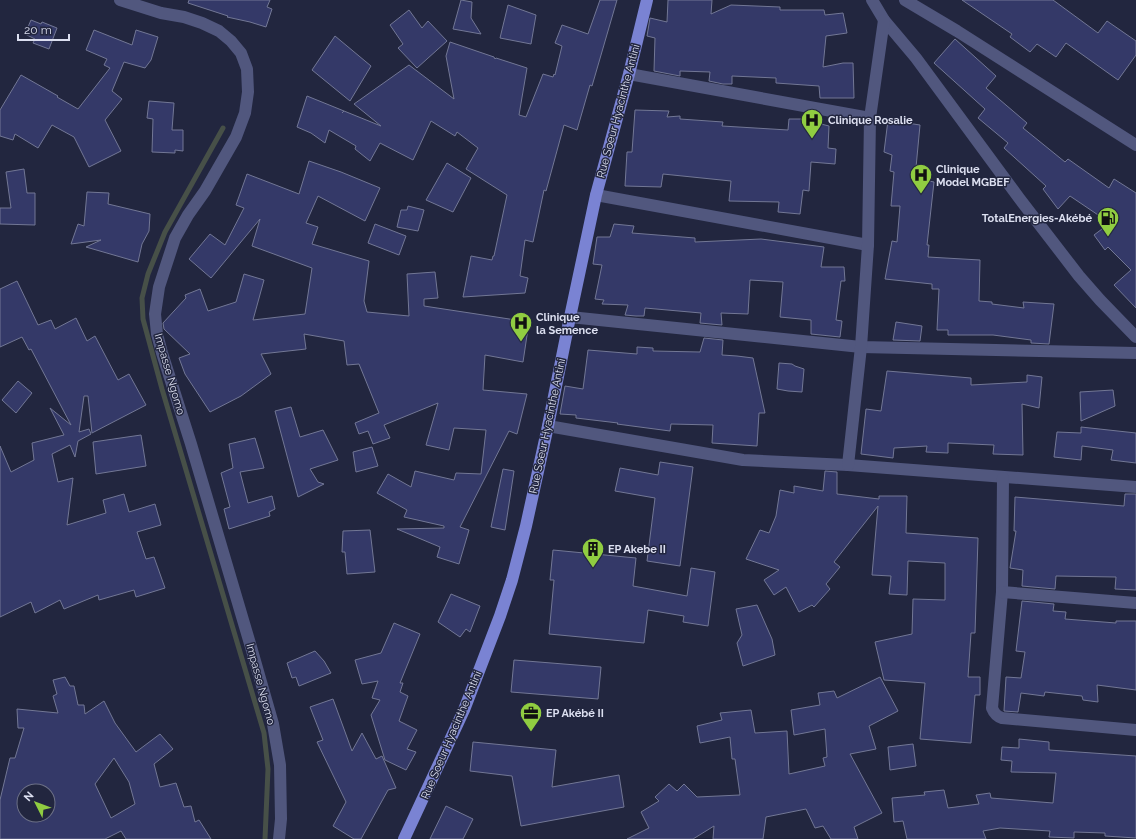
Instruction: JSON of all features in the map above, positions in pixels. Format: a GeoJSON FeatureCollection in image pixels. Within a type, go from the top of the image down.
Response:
{"type":"FeatureCollection","features":[{"type":"Feature","properties":{"kind":"main road","name":"Rue Soeur Hyacinthe Antini"},"geometry":{"type":"LineString","coordinates":[[404,839],[464,710],[502,609],[520,553],[596,195],[629,74],[647,0]]}},
{"type":"Feature","properties":{"kind":"street","name":"Impasse Ngomo"},"geometry":{"type":"LineString","coordinates":[[120,0],[161,13],[184,17],[202,23],[218,31],[231,41],[241,53],[247,69],[248,92],[245,113],[236,136],[205,191],[188,215],[175,238],[159,287],[155,314],[157,334],[162,353],[191,444],[273,724],[280,766],[281,819],[279,839]]}},
{"type":"Feature","properties":{"kind":"street"},"geometry":{"type":"LineString","coordinates":[[872,0],[884,20],[916,58],[1019,198],[1079,276],[1104,305],[1136,337]]}},
{"type":"Feature","properties":{"kind":"street"},"geometry":{"type":"LineString","coordinates":[[905,0],[957,31],[1136,145]]}},
{"type":"Feature","properties":{"kind":"street"},"geometry":{"type":"LineString","coordinates":[[848,465],[861,346],[868,245],[870,118],[884,20]]}},
{"type":"Feature","properties":{"kind":"street"},"geometry":{"type":"LineString","coordinates":[[629,74],[870,118]]}},
{"type":"Feature","properties":{"kind":"street"},"geometry":{"type":"LineString","coordinates":[[596,195],[868,245]]}},
{"type":"Feature","properties":{"kind":"street"},"geometry":{"type":"LineString","coordinates":[[570,317],[861,346],[1136,353]]}},
{"type":"Feature","properties":{"kind":"street"},"geometry":{"type":"LineString","coordinates":[[548,426],[743,460],[848,465],[1136,487]]}},
{"type":"Feature","properties":{"kind":"street"},"geometry":{"type":"LineString","coordinates":[[1003,478],[1002,592],[992,708],[995,714],[1002,718],[1136,730]]}},
{"type":"Feature","properties":{"kind":"street"},"geometry":{"type":"LineString","coordinates":[[1002,592],[1136,603]]}},
{"type":"Feature","properties":{"kind":"building"},"geometry":{"type":"Polygon","coordinates":[[[189,0],[270,0],[267,7],[272,9],[266,27],[227,17],[228,16],[188,3],[189,0]]]}},
{"type":"Feature","properties":{"kind":"building"},"geometry":{"type":"Polygon","coordinates":[[[461,0],[472,2],[471,18],[481,34],[453,29],[461,0]]]}},
{"type":"Feature","properties":{"kind":"building"},"geometry":{"type":"Polygon","coordinates":[[[600,0],[617,0],[592,86],[590,85],[577,130],[564,125],[546,191],[544,190],[533,242],[525,240],[520,276],[528,278],[525,293],[463,297],[471,256],[492,260],[494,256],[507,195],[466,169],[478,148],[457,132],[455,136],[431,121],[413,160],[380,143],[370,161],[355,149],[356,146],[329,130],[325,143],[311,133],[297,127],[307,96],[381,126],[354,104],[409,65],[454,99],[446,56],[450,42],[494,57],[495,59],[496,58],[527,68],[519,115],[526,117],[543,74],[553,77],[554,74],[555,75],[562,46],[555,43],[562,25],[588,34],[600,0]]]}},
{"type":"Feature","properties":{"kind":"building"},"geometry":{"type":"Polygon","coordinates":[[[668,0],[712,0],[711,14],[731,5],[780,7],[780,10],[824,10],[825,15],[843,13],[847,33],[826,36],[823,67],[843,63],[853,63],[854,98],[820,98],[819,86],[776,83],[776,78],[732,76],[732,84],[723,84],[709,81],[710,72],[680,71],[680,76],[654,71],[655,38],[647,36],[650,18],[667,22],[668,0]]]}},
{"type":"Feature","properties":{"kind":"building"},"geometry":{"type":"Polygon","coordinates":[[[962,0],[1053,0],[1098,33],[1107,21],[1136,41],[1136,55],[1118,80],[1066,43],[1056,57],[1037,44],[1030,52],[1010,37],[1012,34],[962,0]]]}},
{"type":"Feature","properties":{"kind":"building"},"geometry":{"type":"Polygon","coordinates":[[[508,5],[536,15],[531,44],[500,38],[508,5]]]}},
{"type":"Feature","properties":{"kind":"building"},"geometry":{"type":"Polygon","coordinates":[[[409,10],[422,28],[428,21],[447,41],[417,68],[398,48],[403,44],[390,25],[409,10]]]}},
{"type":"Feature","properties":{"kind":"building"},"geometry":{"type":"Polygon","coordinates":[[[31,20],[41,24],[42,22],[57,28],[49,49],[33,43],[35,39],[25,34],[31,20]]]}},
{"type":"Feature","properties":{"kind":"building"},"geometry":{"type":"Polygon","coordinates":[[[94,30],[132,45],[136,30],[158,37],[151,60],[145,68],[124,62],[112,91],[122,99],[105,120],[121,151],[89,167],[74,137],[52,125],[38,148],[15,134],[13,140],[0,136],[0,110],[21,75],[78,109],[110,68],[104,65],[107,59],[86,50],[94,30]]]}},
{"type":"Feature","properties":{"kind":"building"},"geometry":{"type":"Polygon","coordinates":[[[335,36],[371,66],[350,101],[312,70],[335,36]]]}},
{"type":"Feature","properties":{"kind":"building"},"geometry":{"type":"Polygon","coordinates":[[[955,39],[996,76],[986,88],[1027,123],[1023,128],[1065,162],[1068,159],[1109,188],[1114,179],[1136,193],[1136,308],[1114,285],[1131,270],[1108,247],[1105,250],[1094,235],[1110,223],[1070,196],[1058,209],[1043,189],[1046,186],[1004,148],[1008,143],[978,118],[985,109],[934,63],[955,39]]]}},
{"type":"Feature","properties":{"kind":"building"},"geometry":{"type":"Polygon","coordinates":[[[149,101],[174,103],[172,130],[183,130],[183,151],[175,150],[175,153],[152,152],[153,119],[147,118],[149,101]]]}},
{"type":"Feature","properties":{"kind":"building"},"geometry":{"type":"Polygon","coordinates":[[[635,110],[669,111],[667,117],[680,116],[680,119],[723,122],[722,126],[788,130],[789,119],[821,119],[821,124],[829,126],[828,148],[836,149],[835,164],[811,162],[809,191],[803,190],[800,214],[778,212],[779,202],[729,201],[731,181],[663,174],[661,187],[625,186],[627,152],[632,152],[635,110]]]}},
{"type":"Feature","properties":{"kind":"building"},"geometry":{"type":"Polygon","coordinates":[[[888,120],[920,125],[915,178],[934,182],[927,245],[929,245],[928,257],[980,260],[979,301],[1024,308],[1023,302],[1054,304],[1049,344],[1031,343],[1031,340],[993,335],[948,335],[948,330],[937,330],[939,289],[932,289],[932,284],[885,279],[892,241],[897,242],[900,206],[891,206],[894,172],[890,171],[892,155],[884,152],[888,120]]]}},
{"type":"Feature","properties":{"kind":"building"},"geometry":{"type":"Polygon","coordinates":[[[309,161],[380,188],[365,221],[318,196],[306,223],[318,227],[312,244],[369,261],[364,301],[367,312],[409,316],[407,274],[435,272],[438,298],[424,299],[424,306],[529,322],[523,362],[485,355],[483,390],[527,394],[517,434],[509,431],[460,527],[469,530],[459,564],[437,557],[440,547],[397,529],[444,528],[444,526],[404,517],[407,510],[377,493],[388,474],[411,487],[415,471],[454,480],[456,473],[481,474],[486,430],[454,428],[449,450],[426,445],[438,403],[384,425],[390,438],[373,444],[368,431],[359,434],[355,423],[379,413],[359,364],[347,365],[344,341],[304,334],[306,349],[261,354],[271,374],[241,396],[210,412],[185,374],[179,358],[190,354],[164,329],[163,323],[186,298],[185,295],[200,289],[208,311],[236,302],[244,274],[264,280],[253,320],[305,314],[312,268],[252,246],[260,219],[211,278],[189,259],[210,234],[225,245],[244,208],[236,205],[247,174],[299,194],[309,161]]]}},
{"type":"Feature","properties":{"kind":"building"},"geometry":{"type":"Polygon","coordinates":[[[447,163],[471,178],[453,212],[426,200],[447,163]]]}},
{"type":"Feature","properties":{"kind":"building"},"geometry":{"type":"Polygon","coordinates":[[[24,169],[27,193],[35,193],[35,225],[0,224],[0,208],[11,208],[6,172],[24,169]]]}},
{"type":"Feature","properties":{"kind":"building"},"geometry":{"type":"Polygon","coordinates":[[[87,192],[109,193],[108,204],[150,214],[149,231],[142,244],[138,262],[86,247],[101,240],[71,244],[78,224],[84,226],[87,192]]]}},
{"type":"Feature","properties":{"kind":"building"},"geometry":{"type":"Polygon","coordinates":[[[408,206],[424,210],[418,231],[397,227],[401,210],[407,210],[408,206]]]}},
{"type":"Feature","properties":{"kind":"building"},"geometry":{"type":"Polygon","coordinates":[[[375,224],[406,236],[399,255],[368,243],[375,224]]]}},
{"type":"Feature","properties":{"kind":"building"},"geometry":{"type":"Polygon","coordinates":[[[614,224],[634,226],[632,233],[695,238],[695,242],[761,239],[824,247],[821,267],[844,267],[845,281],[841,281],[836,320],[842,321],[840,337],[811,334],[811,320],[780,317],[783,282],[750,280],[748,314],[721,313],[722,325],[700,323],[701,313],[645,308],[644,316],[625,315],[628,305],[602,304],[604,300],[595,299],[602,265],[593,264],[597,237],[610,237],[614,224]]]}},
{"type":"Feature","properties":{"kind":"building"},"geometry":{"type":"Polygon","coordinates":[[[17,281],[38,325],[51,320],[55,329],[76,318],[87,341],[95,336],[118,380],[129,374],[146,405],[92,433],[88,396],[84,396],[79,432],[89,429],[91,434],[78,441],[75,457],[70,445],[52,454],[58,482],[73,478],[67,525],[106,513],[103,500],[124,494],[129,512],[155,504],[161,525],[137,532],[146,559],[154,557],[165,588],[136,597],[134,590],[99,600],[98,595],[64,609],[60,600],[35,613],[31,602],[0,617],[0,446],[11,472],[34,460],[32,443],[64,435],[50,408],[71,425],[31,349],[29,350],[22,337],[0,347],[0,289],[17,281]]]}},
{"type":"Feature","properties":{"kind":"building"},"geometry":{"type":"Polygon","coordinates":[[[896,322],[922,326],[920,341],[893,340],[896,322]]]}},
{"type":"Feature","properties":{"kind":"building"},"geometry":{"type":"Polygon","coordinates":[[[704,338],[723,340],[722,355],[753,358],[765,413],[759,413],[757,446],[712,443],[713,425],[671,424],[670,431],[576,418],[576,415],[560,414],[565,386],[583,389],[588,350],[637,354],[637,347],[653,348],[653,351],[700,352],[704,338]]]}},
{"type":"Feature","properties":{"kind":"building"},"geometry":{"type":"Polygon","coordinates":[[[779,363],[792,364],[804,369],[802,392],[777,389],[779,363]]]}},
{"type":"Feature","properties":{"kind":"building"},"geometry":{"type":"Polygon","coordinates":[[[887,371],[971,378],[971,385],[1027,382],[1027,375],[1042,377],[1039,408],[1022,404],[1023,455],[993,454],[994,445],[948,443],[948,453],[926,452],[927,446],[894,448],[893,458],[861,454],[866,409],[881,411],[887,371]]]}},
{"type":"Feature","properties":{"kind":"building"},"geometry":{"type":"Polygon","coordinates":[[[18,381],[32,393],[16,413],[2,400],[18,381]]]}},
{"type":"Feature","properties":{"kind":"building"},"geometry":{"type":"Polygon","coordinates":[[[1113,390],[1115,406],[1081,421],[1080,392],[1113,390]]]}},
{"type":"Feature","properties":{"kind":"building"},"geometry":{"type":"Polygon","coordinates":[[[291,407],[300,437],[323,430],[338,460],[310,469],[318,482],[324,484],[298,497],[275,411],[291,407]]]}},
{"type":"Feature","properties":{"kind":"building"},"geometry":{"type":"Polygon","coordinates":[[[1081,427],[1136,433],[1136,463],[1111,460],[1113,450],[1082,446],[1081,460],[1054,457],[1057,432],[1081,433],[1081,427]]]}},
{"type":"Feature","properties":{"kind":"building"},"geometry":{"type":"Polygon","coordinates":[[[141,435],[146,466],[96,474],[93,442],[141,435]]]}},
{"type":"Feature","properties":{"kind":"building"},"geometry":{"type":"Polygon","coordinates":[[[255,438],[264,468],[240,472],[248,503],[272,496],[275,509],[269,512],[270,516],[229,529],[224,509],[230,507],[221,473],[233,468],[229,444],[255,438]]]}},
{"type":"Feature","properties":{"kind":"building"},"geometry":{"type":"Polygon","coordinates":[[[372,447],[378,466],[356,472],[353,452],[372,447]]]}},
{"type":"Feature","properties":{"kind":"building"},"geometry":{"type":"Polygon","coordinates":[[[660,462],[693,467],[680,566],[647,561],[655,498],[615,491],[620,468],[658,475],[660,462]]]}},
{"type":"Feature","properties":{"kind":"building"},"geometry":{"type":"Polygon","coordinates":[[[503,469],[514,471],[505,530],[491,527],[503,469]]]}},
{"type":"Feature","properties":{"kind":"building"},"geometry":{"type":"Polygon","coordinates":[[[825,471],[837,472],[837,494],[879,499],[879,496],[907,496],[906,533],[978,538],[975,633],[971,633],[968,677],[980,677],[980,695],[975,695],[971,743],[920,739],[925,683],[884,680],[875,642],[912,634],[913,599],[945,600],[945,563],[908,561],[907,595],[889,594],[891,576],[872,575],[878,506],[834,562],[840,567],[826,584],[830,589],[814,607],[812,605],[799,612],[786,587],[774,595],[764,580],[779,570],[746,559],[760,530],[769,533],[776,516],[780,490],[794,493],[794,486],[823,491],[825,471]]]}},
{"type":"Feature","properties":{"kind":"building"},"geometry":{"type":"Polygon","coordinates":[[[1125,494],[1136,494],[1136,590],[1115,589],[1116,577],[1056,576],[1055,589],[1022,586],[1023,570],[1010,568],[1016,531],[1014,531],[1015,497],[1124,506],[1125,494]]]}},
{"type":"Feature","properties":{"kind":"building"},"geometry":{"type":"Polygon","coordinates":[[[370,530],[375,572],[347,574],[345,552],[342,552],[343,531],[370,530]]]}},
{"type":"Feature","properties":{"kind":"building"},"geometry":{"type":"Polygon","coordinates":[[[553,550],[636,558],[633,586],[687,596],[691,568],[715,572],[708,626],[683,622],[684,616],[648,610],[644,643],[549,634],[554,580],[550,580],[553,550]]]}},
{"type":"Feature","properties":{"kind":"building"},"geometry":{"type":"Polygon","coordinates":[[[451,594],[480,606],[470,632],[466,629],[460,637],[438,622],[451,594]]]}},
{"type":"Feature","properties":{"kind":"building"},"geometry":{"type":"Polygon","coordinates":[[[1022,601],[1054,604],[1053,611],[1066,612],[1065,619],[1116,623],[1116,621],[1136,621],[1136,690],[1097,685],[1098,702],[1083,700],[1082,696],[1045,692],[1044,696],[1021,693],[1018,712],[1004,711],[1006,677],[1021,678],[1025,652],[1016,651],[1022,601]]]}},
{"type":"Feature","properties":{"kind":"building"},"geometry":{"type":"Polygon","coordinates":[[[757,605],[772,639],[775,655],[743,666],[737,643],[742,635],[736,609],[757,605]]]}},
{"type":"Feature","properties":{"kind":"building"},"geometry":{"type":"Polygon","coordinates":[[[394,623],[420,634],[400,683],[403,683],[400,692],[408,696],[399,721],[417,730],[407,749],[416,752],[406,770],[385,760],[371,715],[380,700],[372,698],[378,681],[362,684],[355,660],[381,653],[394,623]]]}},
{"type":"Feature","properties":{"kind":"building"},"geometry":{"type":"Polygon","coordinates":[[[315,651],[324,661],[331,673],[299,686],[296,677],[292,678],[287,663],[315,651]]]}},
{"type":"Feature","properties":{"kind":"building"},"geometry":{"type":"Polygon","coordinates":[[[514,660],[601,667],[598,699],[511,692],[514,660]]]}},
{"type":"Feature","properties":{"kind":"building"},"geometry":{"type":"Polygon","coordinates":[[[65,677],[70,686],[74,686],[78,705],[84,705],[85,714],[104,701],[115,723],[136,752],[160,734],[173,749],[154,764],[160,787],[176,783],[184,807],[191,806],[195,822],[199,820],[211,839],[126,839],[121,831],[105,839],[0,839],[0,800],[10,758],[15,758],[24,728],[18,728],[17,709],[58,713],[53,696],[57,694],[53,680],[65,677]],[[114,758],[95,784],[111,818],[135,804],[129,782],[114,758]]]}},
{"type":"Feature","properties":{"kind":"building"},"geometry":{"type":"Polygon","coordinates":[[[880,677],[898,711],[869,726],[876,749],[850,754],[882,813],[854,827],[858,839],[831,839],[823,826],[815,828],[806,809],[766,817],[763,839],[713,839],[714,826],[693,839],[627,839],[649,828],[641,812],[659,801],[655,797],[669,784],[677,791],[684,784],[697,797],[740,795],[735,759],[732,759],[730,737],[700,743],[697,726],[722,720],[720,713],[751,710],[755,733],[787,731],[789,774],[825,766],[823,758],[827,757],[825,729],[794,735],[791,710],[820,705],[818,693],[834,691],[837,698],[880,677]]]}},
{"type":"Feature","properties":{"kind":"building"},"geometry":{"type":"Polygon","coordinates":[[[333,699],[352,751],[362,733],[376,759],[382,756],[396,788],[388,790],[361,839],[354,839],[333,826],[346,802],[317,742],[323,740],[310,707],[333,699]]]}},
{"type":"Feature","properties":{"kind":"building"},"geometry":{"type":"Polygon","coordinates":[[[1019,739],[1049,742],[1049,750],[1136,756],[1136,838],[1105,836],[1105,833],[1074,832],[1074,838],[1049,837],[1050,831],[1000,828],[983,831],[986,839],[907,839],[903,821],[894,822],[892,798],[925,795],[924,792],[944,790],[948,808],[979,804],[976,795],[990,793],[991,798],[1053,803],[1056,773],[1011,772],[1012,761],[1001,760],[1002,747],[1019,748],[1019,739]]]}},
{"type":"Feature","properties":{"kind":"building"},"geometry":{"type":"Polygon","coordinates":[[[473,742],[556,750],[552,787],[619,775],[624,807],[521,826],[512,776],[470,771],[473,742]]]}},
{"type":"Feature","properties":{"kind":"building"},"geometry":{"type":"Polygon","coordinates":[[[913,744],[916,766],[890,770],[888,747],[913,744]]]}},
{"type":"Feature","properties":{"kind":"building"},"geometry":{"type":"Polygon","coordinates":[[[446,806],[473,819],[463,839],[430,839],[446,806]]]}},
{"type":"Feature","properties":{"kind":"waterway"},"geometry":{"type":"LineString","coordinates":[[223,128],[165,232],[148,274],[142,298],[143,319],[162,389],[264,733],[268,769],[265,839]]}},
{"type":"Feature","properties":{"kind":"place","name":"Clinique Rosalie"},"geometry":{"type":"Point","coordinates":[812,140]}},
{"type":"Feature","properties":{"kind":"place","name":"Clinique Model MGBEF"},"geometry":{"type":"Point","coordinates":[921,194]}},
{"type":"Feature","properties":{"kind":"place","name":"TotalEnergies-Akébé"},"geometry":{"type":"Point","coordinates":[1108,238]}},
{"type":"Feature","properties":{"kind":"place","name":"Clinique la Semence"},"geometry":{"type":"Point","coordinates":[521,342]}},
{"type":"Feature","properties":{"kind":"place","name":"EP Akebe II"},"geometry":{"type":"Point","coordinates":[593,568]}},
{"type":"Feature","properties":{"kind":"place","name":"EP Akébé II"},"geometry":{"type":"Point","coordinates":[531,732]}}]}
